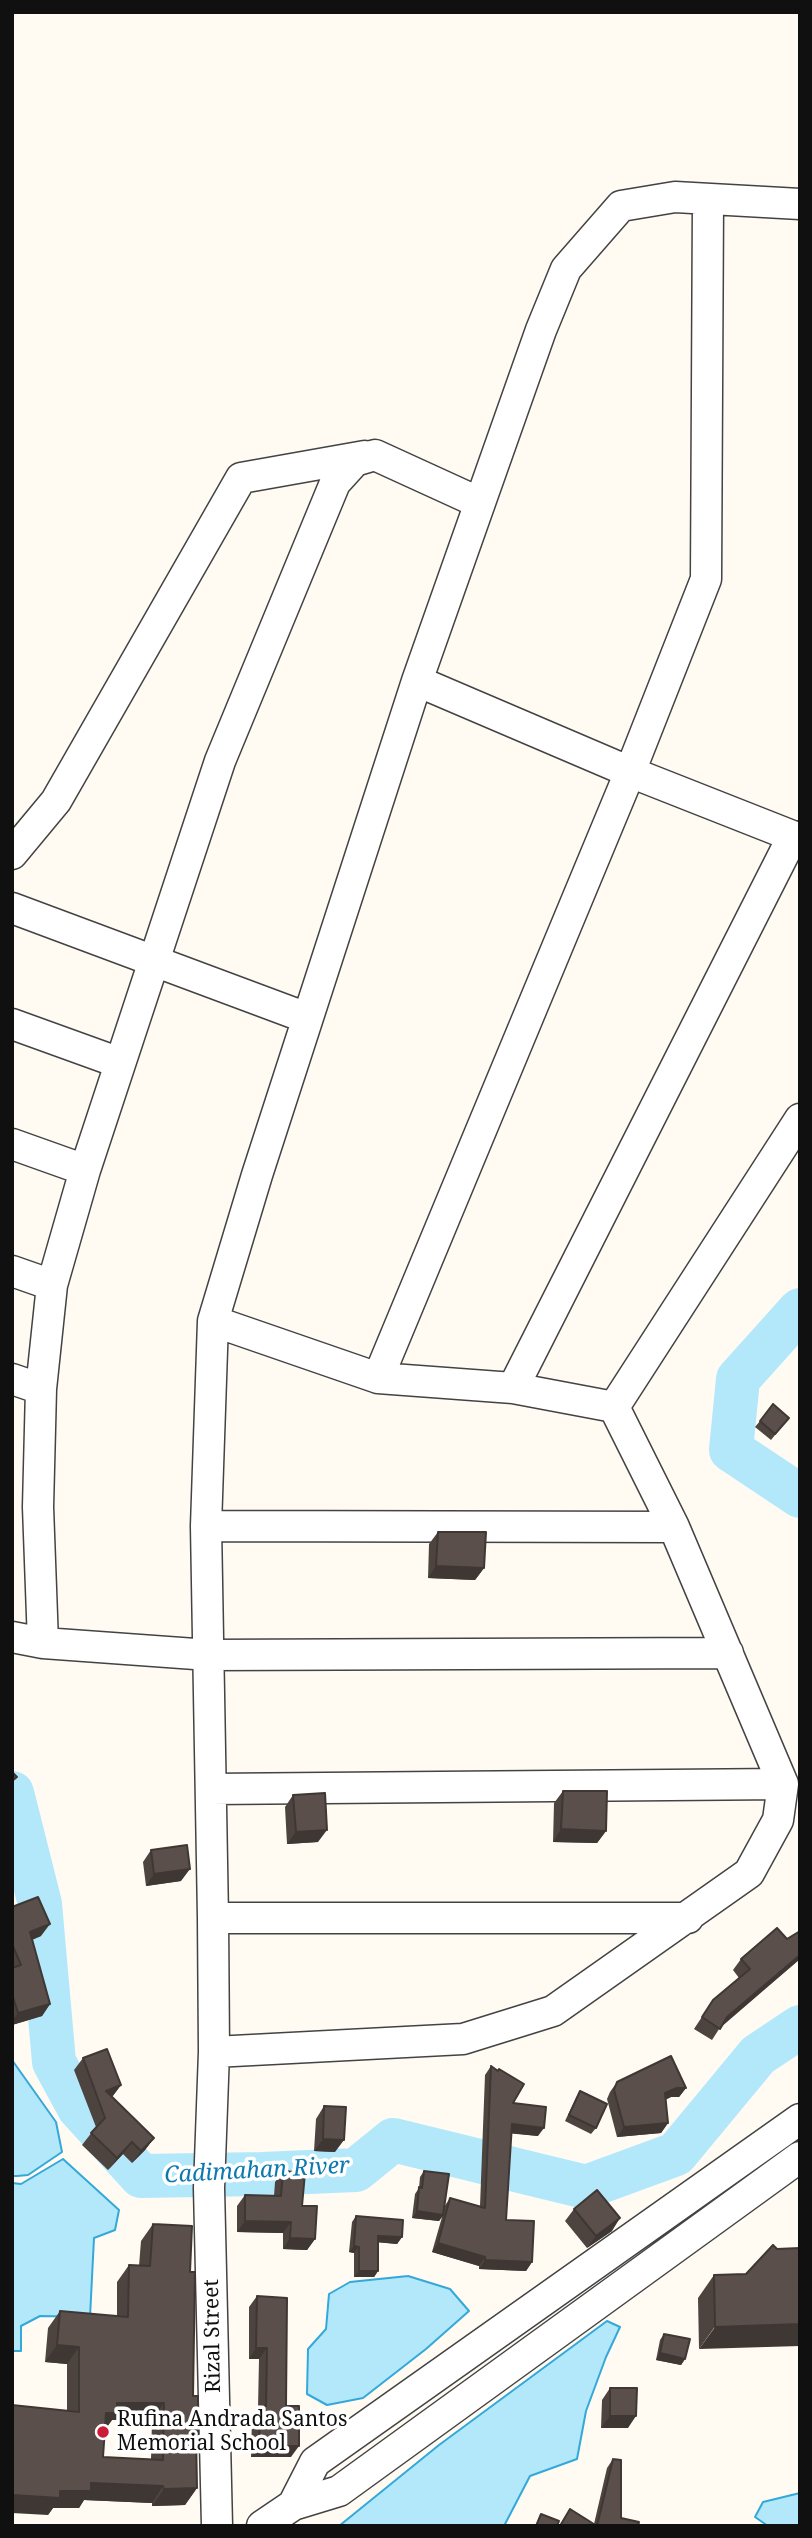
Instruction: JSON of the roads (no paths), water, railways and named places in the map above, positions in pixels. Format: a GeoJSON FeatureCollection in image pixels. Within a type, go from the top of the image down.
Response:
{"type":"FeatureCollection","features":[{"type":"Feature","properties":{"kind":"street","name":"Rizal Street"},"geometry":{"type":"LineString","coordinates":[[217,2526],[209,2188],[214,2052],[206,1526],[214,1321],[307,1018],[417,681],[541,330],[566,269],[621,206],[675,197],[800,204]]}},
{"type":"Feature","properties":{"kind":"street"},"geometry":{"type":"LineString","coordinates":[[379,1378],[630,772],[706,579],[708,200]]}},
{"type":"Feature","properties":{"kind":"street"},"geometry":{"type":"LineString","coordinates":[[43,1643],[25,1503],[52,1286],[85,1170],[220,761],[335,483],[355,461],[375,455]]}},
{"type":"Feature","properties":{"kind":"street"},"geometry":{"type":"LineString","coordinates":[[12,854],[56,801],[240,478],[375,455],[480,503]]}},
{"type":"Feature","properties":{"kind":"street"},"geometry":{"type":"LineString","coordinates":[[417,681],[630,772],[796,837],[513,1388]]}},
{"type":"Feature","properties":{"kind":"street"},"geometry":{"type":"LineString","coordinates":[[12,908],[307,1018]]}},
{"type":"Feature","properties":{"kind":"street"},"geometry":{"type":"LineString","coordinates":[[12,1024],[120,1063]]}},
{"type":"Feature","properties":{"kind":"street"},"geometry":{"type":"LineString","coordinates":[[614,1407],[800,1119]]}},
{"type":"Feature","properties":{"kind":"street"},"geometry":{"type":"LineString","coordinates":[[12,1144],[85,1170]]}},
{"type":"Feature","properties":{"kind":"street"},"geometry":{"type":"LineString","coordinates":[[12,1271],[52,1286]]}},
{"type":"Feature","properties":{"kind":"street"},"geometry":{"type":"LineString","coordinates":[[214,1321],[379,1378],[513,1388],[614,1407]]}},
{"type":"Feature","properties":{"kind":"street"},"geometry":{"type":"LineString","coordinates":[[12,1379],[41,1389]]}},
{"type":"Feature","properties":{"kind":"street"},"geometry":{"type":"LineString","coordinates":[[214,2052],[463,2039],[554,2011],[749,1874],[778,1820],[783,1784],[674,1527],[614,1407]]}},
{"type":"Feature","properties":{"kind":"street"},"geometry":{"type":"LineString","coordinates":[[206,1526],[674,1527]]}},
{"type":"Feature","properties":{"kind":"street"},"geometry":{"type":"LineString","coordinates":[[12,1637],[43,1643],[209,1656],[728,1653]]}},
{"type":"Feature","properties":{"kind":"street"},"geometry":{"type":"LineString","coordinates":[[211,1789],[783,1784]]}},
{"type":"Feature","properties":{"kind":"street"},"geometry":{"type":"LineString","coordinates":[[213,1919],[688,1918]]}},
{"type":"Feature","properties":{"kind":"street"},"geometry":{"type":"LineString","coordinates":[[293,2505],[315,2462],[800,2119]]}},
{"type":"Feature","properties":{"kind":"street"},"geometry":{"type":"LineString","coordinates":[[262,2526],[293,2505],[339,2491],[800,2157]]}},
{"type":"Feature","properties":{"kind":"water"},"geometry":{"type":"Polygon","coordinates":[[[12,2060],[56,2122],[62,2152],[28,2175],[12,2176],[12,2060]]]}},
{"type":"Feature","properties":{"kind":"water"},"geometry":{"type":"Polygon","coordinates":[[[63,2159],[119,2210],[115,2230],[94,2238],[90,2317],[40,2316],[21,2326],[21,2351],[12,2351],[12,2183],[21,2184],[63,2159]]]}},
{"type":"Feature","properties":{"kind":"water"},"geometry":{"type":"Polygon","coordinates":[[[408,2276],[450,2289],[469,2311],[363,2398],[327,2405],[307,2394],[308,2349],[326,2329],[329,2294],[350,2282],[408,2276]]]}},
{"type":"Feature","properties":{"kind":"water"},"geometry":{"type":"Polygon","coordinates":[[[607,2321],[620,2327],[586,2411],[577,2459],[530,2476],[504,2526],[339,2526],[439,2445],[607,2321]]]}},
{"type":"Feature","properties":{"kind":"water"},"geometry":{"type":"Polygon","coordinates":[[[800,2493],[800,2526],[768,2526],[755,2517],[763,2502],[800,2493]]]}},
{"type":"Feature","properties":{"kind":"waterway","name":"Cadimahan River"},"geometry":{"type":"LineString","coordinates":[[800,1310],[738,1379],[731,1450],[800,1496]]}},
{"type":"Feature","properties":{"kind":"waterway","name":"Cadimahan River"},"geometry":{"type":"LineString","coordinates":[[12,1793],[40,1904],[54,2062],[79,2108],[141,2176],[356,2170],[393,2140],[586,2187],[676,2154],[758,2055],[800,2027]]}},
{"type":"Feature","properties":{"kind":"place","name":"Rufina Andrada Santos Memorial School"},"geometry":{"type":"Point","coordinates":[103,2432]}}]}
